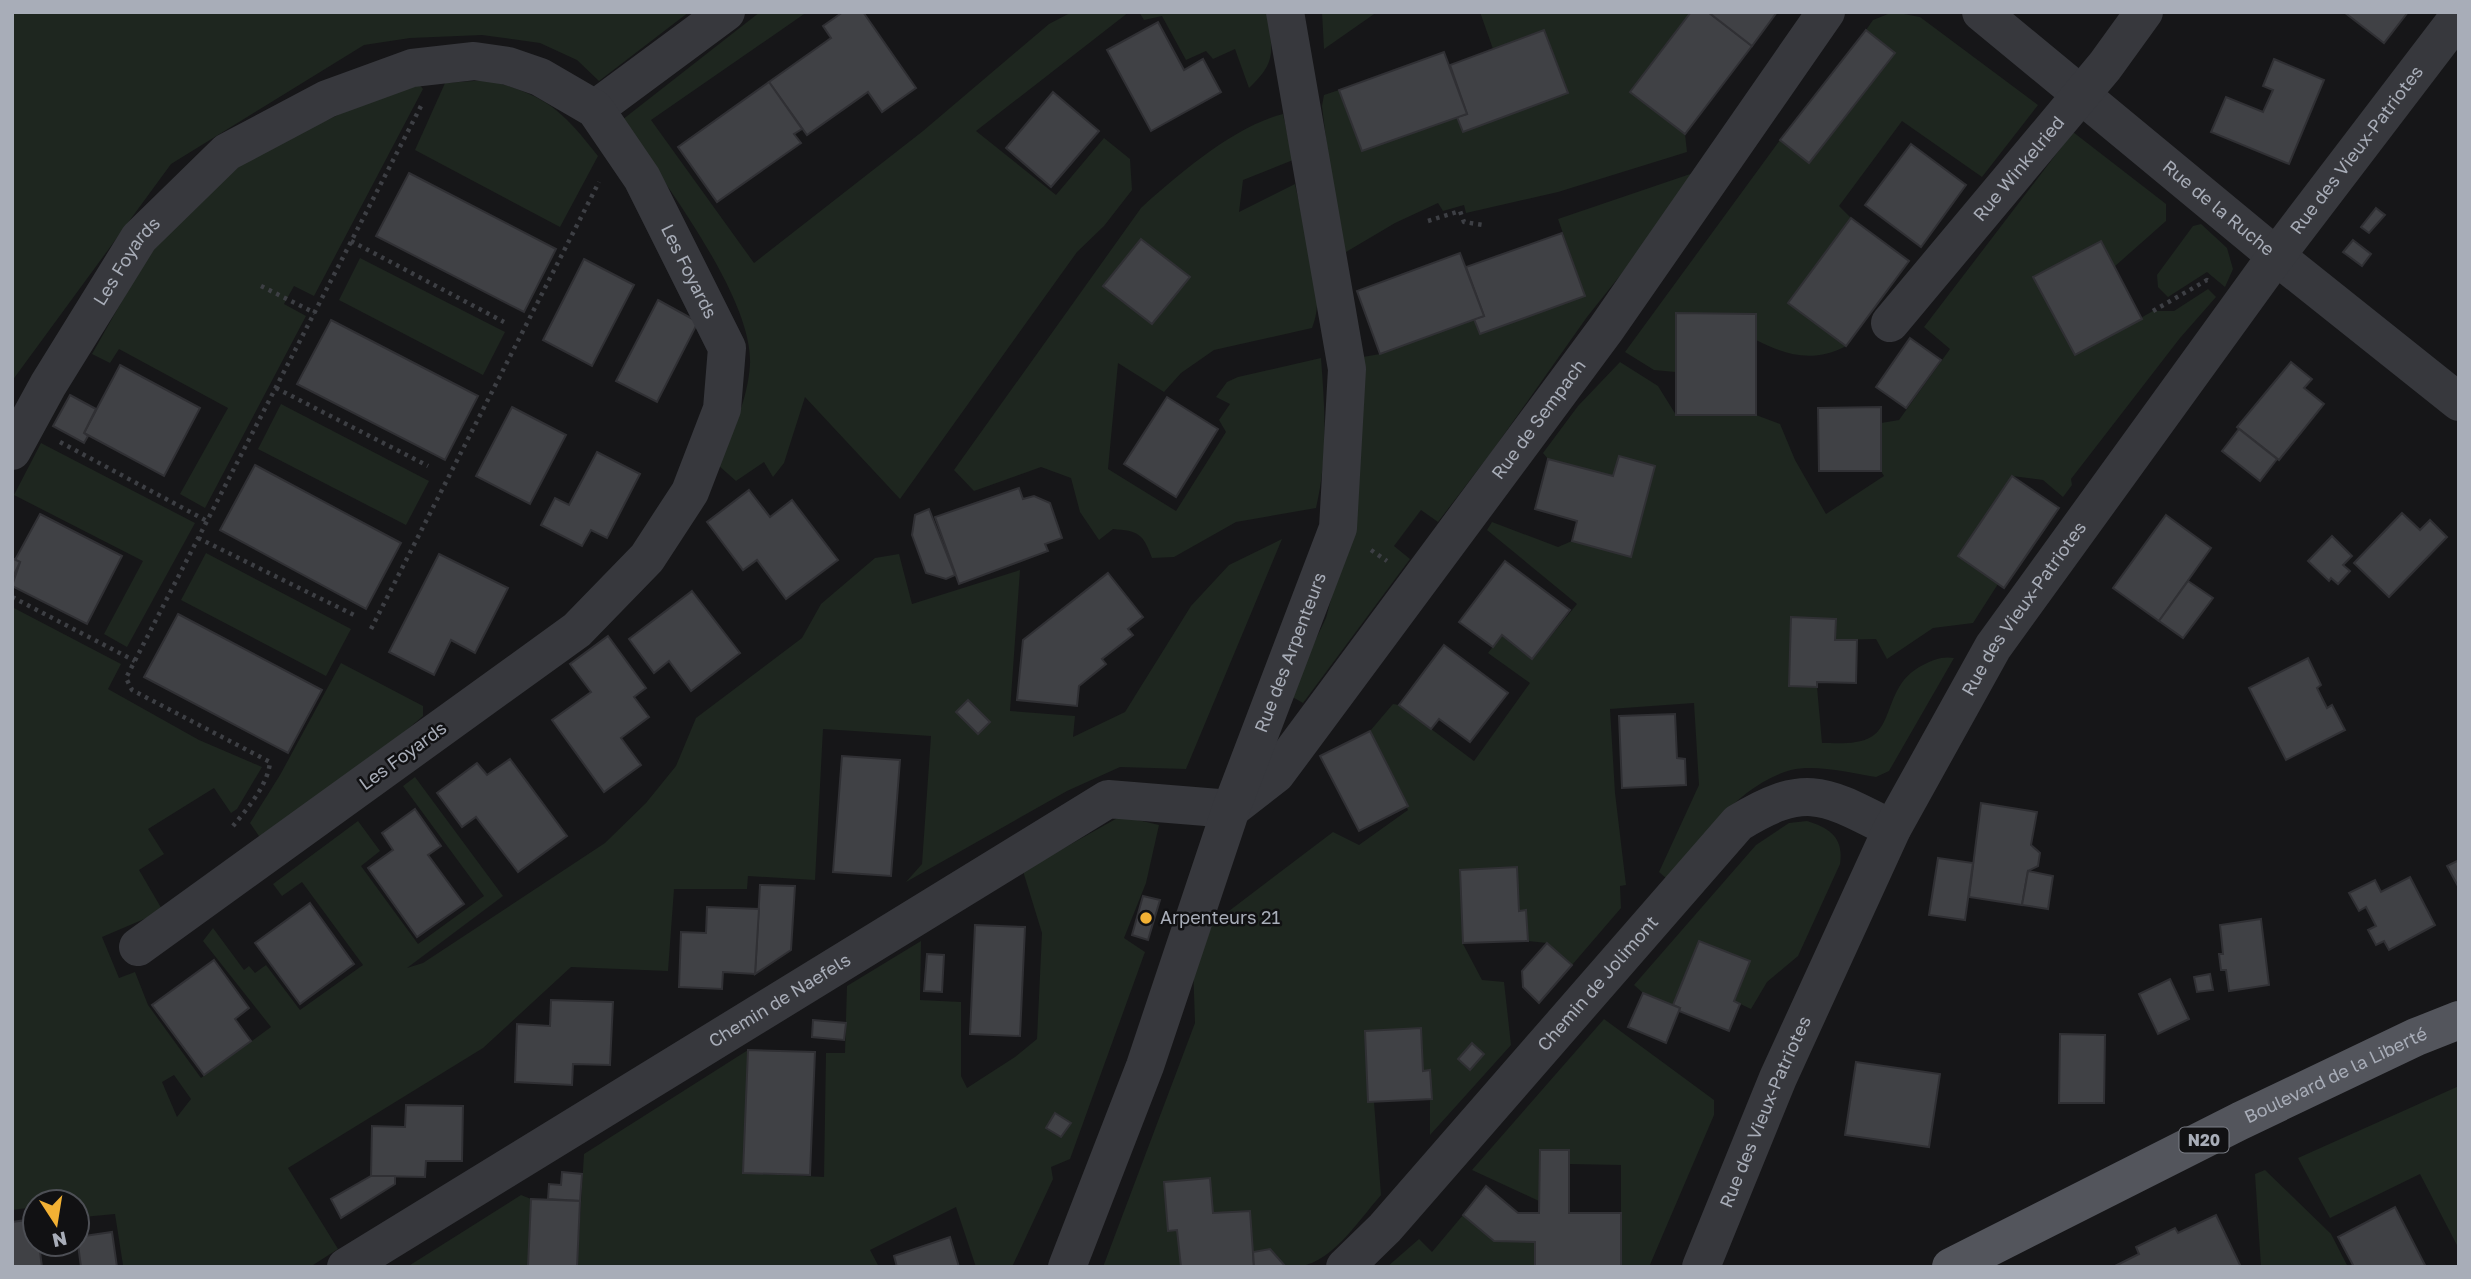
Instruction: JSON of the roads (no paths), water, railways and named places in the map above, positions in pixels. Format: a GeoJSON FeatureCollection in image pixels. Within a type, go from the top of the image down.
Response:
{"type":"FeatureCollection","features":[{"type":"Feature","properties":{"kind":"main road","name":"Boulevard de la Liberté"},"geometry":{"type":"LineString","coordinates":[[1951,1267],[2253,1115],[2416,1037],[2459,1020]]}},
{"type":"Feature","properties":{"kind":"street"},"geometry":{"type":"LineString","coordinates":[[595,110],[726,12]]}},
{"type":"Feature","properties":{"kind":"street","name":"Rue des Arpenteurs"},"geometry":{"type":"LineString","coordinates":[[1067,1267],[1145,1066],[1231,809],[1338,528],[1346,369],[1285,12]]}},
{"type":"Feature","properties":{"kind":"street","name":"Rue de Sempach"},"geometry":{"type":"LineString","coordinates":[[1231,809],[1276,774],[1606,329],[1826,12]]}},
{"type":"Feature","properties":{"kind":"street","name":"Rue de la Ruche"},"geometry":{"type":"LineString","coordinates":[[1982,12],[2276,256],[2459,402]]}},
{"type":"Feature","properties":{"kind":"street","name":"Rue Winkelried"},"geometry":{"type":"LineString","coordinates":[[1890,323],[2081,94],[2144,12]]}},
{"type":"Feature","properties":{"kind":"street","name":"Rue des Vieux-Patriotes"},"geometry":{"type":"LineString","coordinates":[[1701,1267],[1778,1078],[1892,829],[1993,647],[2276,256],[2459,16]]}},
{"type":"Feature","properties":{"kind":"street","name":"Les Foyards"},"geometry":{"type":"LineString","coordinates":[[12,452],[48,385],[139,238],[227,152],[327,99],[412,68],[474,61],[509,66],[540,77],[595,110],[648,189],[727,348],[722,409],[691,492],[648,558],[577,630],[138,947]]}},
{"type":"Feature","properties":{"kind":"street","name":"Chemin de Jolimont"},"geometry":{"type":"LineString","coordinates":[[1345,1267],[1385,1227],[1738,823],[1770,803],[1809,795],[1841,804],[1892,829]]}},
{"type":"Feature","properties":{"kind":"street","name":"Chemin de Naefels"},"geometry":{"type":"LineString","coordinates":[[346,1267],[1108,799],[1231,809]]}},
{"type":"Feature","properties":{"kind":"place","name":"Arpenteurs 21"},"geometry":{"type":"Point","coordinates":[1146,918]}}]}
